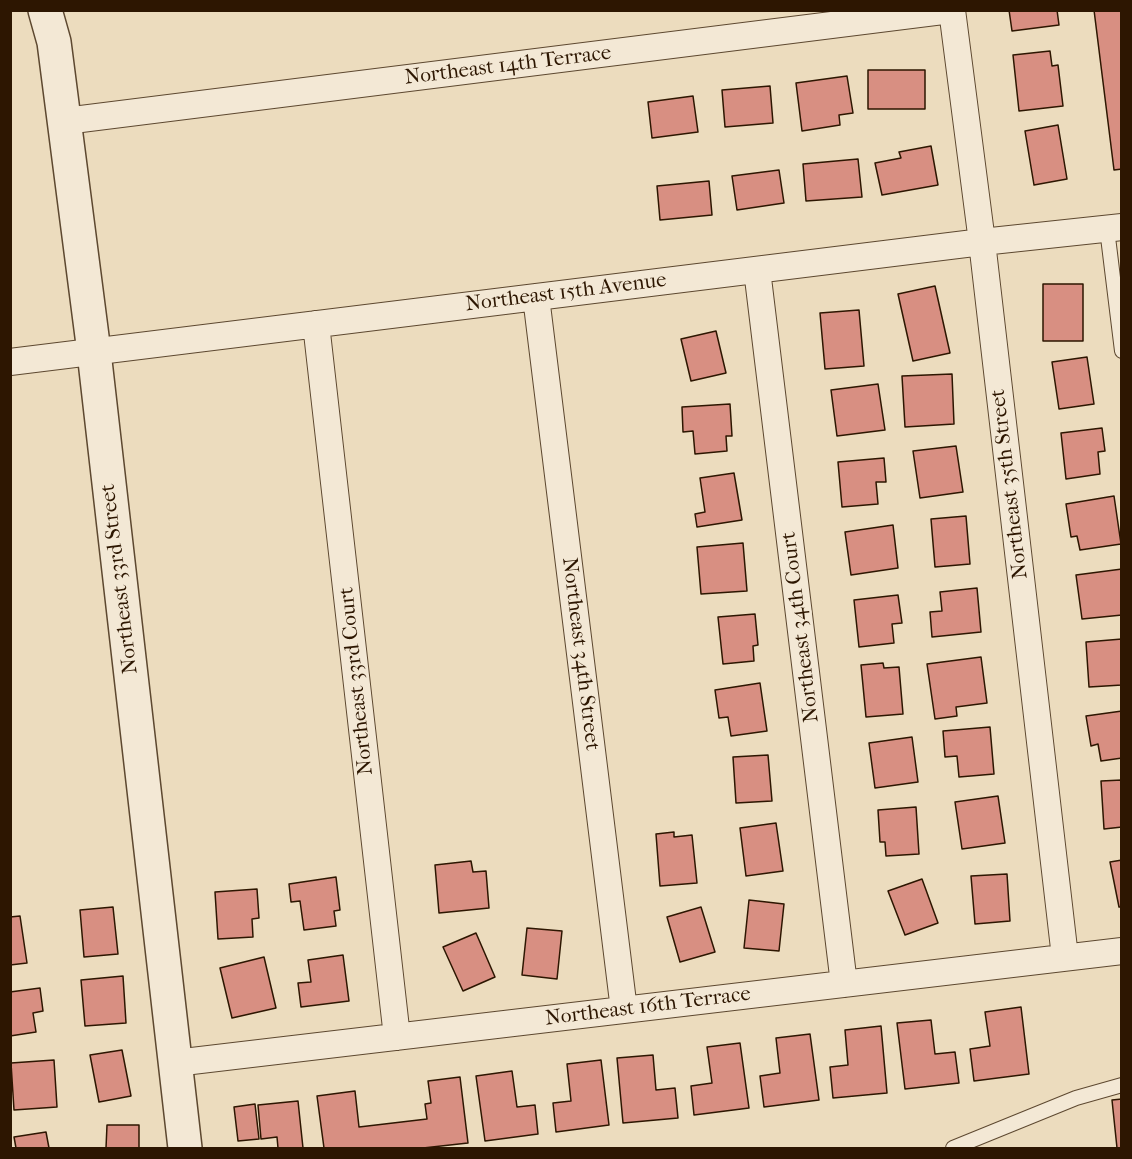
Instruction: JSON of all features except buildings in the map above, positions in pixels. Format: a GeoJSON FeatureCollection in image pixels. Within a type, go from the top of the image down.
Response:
{"type":"FeatureCollection","features":[{"type":"Feature","properties":{"kind":"street","name":"Northeast 33rd Street"},"geometry":{"type":"LineString","coordinates":[[45,10],[54,42],[94,352],[185,1149]]}},
{"type":"Feature","properties":{"kind":"street","name":"Northeast 14th Terrace"},"geometry":{"type":"LineString","coordinates":[[65,121],[952,10]]}},
{"type":"Feature","properties":{"kind":"street","name":"Northeast 35th Street"},"geometry":{"type":"LineString","coordinates":[[952,10],[982,242],[1065,957]]}},
{"type":"Feature","properties":{"kind":"street","name":"Northeast 15th Avenue"},"geometry":{"type":"LineString","coordinates":[[10,362],[982,242],[1114,228]]}},
{"type":"Feature","properties":{"kind":"street","name":"Northeast 34th Court"},"geometry":{"type":"LineString","coordinates":[[757,270],[844,984]]}},
{"type":"Feature","properties":{"kind":"street","name":"Northeast 34th Street"},"geometry":{"type":"LineString","coordinates":[[536,297],[624,1010]]}},
{"type":"Feature","properties":{"kind":"street","name":"Northeast 33rd Court"},"geometry":{"type":"LineString","coordinates":[[316,324],[397,1037]]}},
{"type":"Feature","properties":{"kind":"street","name":"Northeast 16th Terrace"},"geometry":{"type":"LineString","coordinates":[[175,1063],[1122,951]]}},
{"type":"Feature","properties":{"kind":"lane"},"geometry":{"type":"LineString","coordinates":[[1114,228],[1122,351]]}},
{"type":"Feature","properties":{"kind":"lane"},"geometry":{"type":"LineString","coordinates":[[953,1149],[1076,1098],[1122,1085]]}}]}
